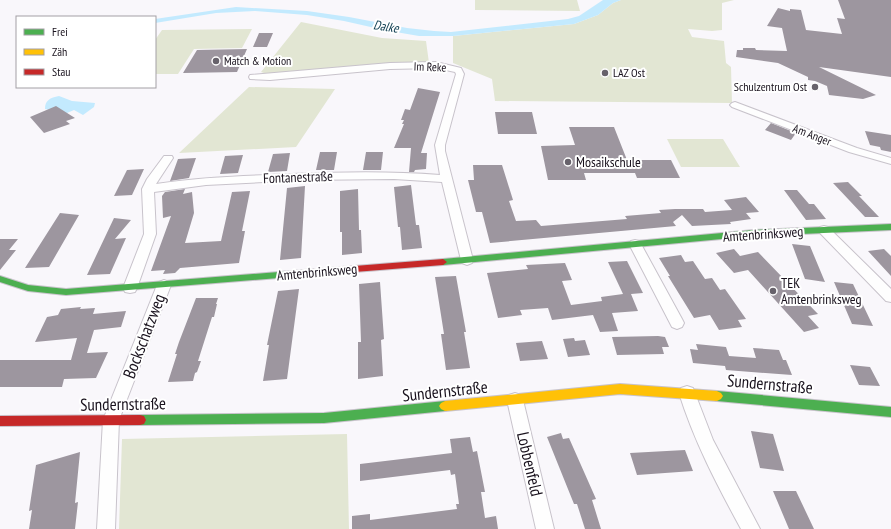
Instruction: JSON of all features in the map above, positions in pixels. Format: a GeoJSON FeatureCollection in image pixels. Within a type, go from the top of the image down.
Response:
{"type":"FeatureCollection","features":[{"type":"Feature","properties":{"kind":"street","name":"Im Reke"},"geometry":{"type":"LineString","coordinates":[[253,77],[270,77],[390,66],[443,66],[458,70],[460,74],[440,145],[440,151],[467,260]]}},
{"type":"Feature","properties":{"kind":"street","name":"Am Anger"},"geometry":{"type":"LineString","coordinates":[[735,105],[853,150],[891,161]]}},
{"type":"Feature","properties":{"kind":"street"},"geometry":{"type":"LineString","coordinates":[[130,288],[150,234],[148,189],[153,179],[168,158]]}},
{"type":"Feature","properties":{"kind":"street","name":"Fontanestraße"},"geometry":{"type":"LineString","coordinates":[[148,189],[181,184],[251,179],[417,176],[448,179]]}},
{"type":"Feature","properties":{"kind":"street","name":"Amtenbrinksweg"},"geometry":{"type":"LineString","coordinates":[[0,279],[19,287],[37,291],[76,292],[467,260],[754,233],[891,227]]}},
{"type":"Feature","properties":{"kind":"street"},"geometry":{"type":"LineString","coordinates":[[824,230],[891,297]]}},
{"type":"Feature","properties":{"kind":"street"},"geometry":{"type":"LineString","coordinates":[[635,244],[677,323]]}},
{"type":"Feature","properties":{"kind":"street","name":"Bockschatzweg"},"geometry":{"type":"LineString","coordinates":[[106,529],[111,420],[164,285]]}},
{"type":"Feature","properties":{"kind":"street","name":"Sundernstraße"},"geometry":{"type":"LineString","coordinates":[[0,421],[324,418],[609,390],[641,389],[891,412]]}},
{"type":"Feature","properties":{"kind":"street"},"geometry":{"type":"LineString","coordinates":[[687,393],[696,418],[723,478],[751,529]]}},
{"type":"Feature","properties":{"kind":"street","name":"Lobbenfeld"},"geometry":{"type":"LineString","coordinates":[[515,400],[545,529]]}},
{"type":"Feature","properties":{"kind":"green space"},"geometry":{"type":"Polygon","coordinates":[[[475,0],[577,0],[580,11],[475,10],[475,0]]]}},
{"type":"Feature","properties":{"kind":"green space","name":"LAZ Ost"},"geometry":{"type":"Polygon","coordinates":[[[621,0],[734,0],[722,3],[722,30],[712,31],[688,29],[692,37],[724,41],[726,63],[731,67],[732,103],[495,101],[492,79],[453,63],[453,36],[574,24],[598,15],[613,3],[621,0]]]}},
{"type":"Feature","properties":{"kind":"green space"},"geometry":{"type":"Polygon","coordinates":[[[301,22],[382,38],[426,41],[429,63],[270,75],[261,72],[301,22]]]}},
{"type":"Feature","properties":{"kind":"green space"},"geometry":{"type":"Polygon","coordinates":[[[252,29],[242,48],[194,49],[178,74],[156,74],[156,39],[162,30],[252,29]]]}},
{"type":"Feature","properties":{"kind":"green space"},"geometry":{"type":"Polygon","coordinates":[[[249,87],[335,89],[296,147],[179,153],[249,87]]]}},
{"type":"Feature","properties":{"kind":"green space"},"geometry":{"type":"Polygon","coordinates":[[[667,139],[723,139],[740,167],[681,167],[667,139]]]}},
{"type":"Feature","properties":{"kind":"green space"},"geometry":{"type":"Polygon","coordinates":[[[347,434],[349,529],[119,529],[122,439],[347,434]]]}},
{"type":"Feature","properties":{"kind":"water","name":"Dalke"},"geometry":{"type":"Polygon","coordinates":[[[603,0],[621,0],[613,3],[598,15],[574,24],[453,36],[419,36],[307,15],[255,11],[216,13],[156,23],[156,19],[236,7],[307,11],[407,28],[451,32],[568,19],[579,16],[603,0]]]}},
{"type":"Feature","properties":{"kind":"water"},"geometry":{"type":"Polygon","coordinates":[[[59,96],[72,101],[95,103],[94,107],[83,115],[74,110],[67,113],[45,109],[46,103],[49,100],[59,96]]]}},
{"type":"Feature","properties":{"kind":"building"},"geometry":{"type":"Polygon","coordinates":[[[838,0],[891,0],[891,77],[819,67],[876,95],[863,99],[829,95],[827,86],[808,80],[808,77],[778,63],[736,57],[737,50],[743,50],[743,48],[787,51],[782,28],[767,26],[778,8],[790,11],[790,9],[801,10],[806,30],[842,34],[837,18],[845,19],[838,0]]]}},
{"type":"Feature","properties":{"kind":"building"},"geometry":{"type":"Polygon","coordinates":[[[259,33],[273,33],[267,47],[253,47],[259,33]]]}},
{"type":"Feature","properties":{"kind":"building","name":"Match & Motion"},"geometry":{"type":"Polygon","coordinates":[[[247,49],[237,72],[183,73],[197,50],[247,49]]]}},
{"type":"Feature","properties":{"kind":"building"},"geometry":{"type":"Polygon","coordinates":[[[418,88],[440,92],[421,153],[427,153],[426,169],[409,172],[411,148],[394,148],[404,124],[402,124],[404,120],[401,120],[405,109],[410,110],[418,88]]]}},
{"type":"Feature","properties":{"kind":"building"},"geometry":{"type":"Polygon","coordinates":[[[56,106],[75,118],[66,121],[70,124],[44,133],[30,117],[56,106]]]}},
{"type":"Feature","properties":{"kind":"building"},"geometry":{"type":"Polygon","coordinates":[[[495,112],[532,112],[537,134],[498,134],[495,112]]]}},
{"type":"Feature","properties":{"kind":"building"},"geometry":{"type":"Polygon","coordinates":[[[771,123],[796,133],[791,140],[765,130],[771,123]]]}},
{"type":"Feature","properties":{"kind":"building"},"geometry":{"type":"Polygon","coordinates":[[[569,127],[614,127],[627,160],[671,160],[680,178],[637,178],[635,173],[584,173],[586,180],[548,180],[541,146],[575,145],[569,127]]]}},
{"type":"Feature","properties":{"kind":"building"},"geometry":{"type":"Polygon","coordinates":[[[865,131],[891,135],[891,152],[881,150],[880,147],[870,145],[865,131]]]}},
{"type":"Feature","properties":{"kind":"building"},"geometry":{"type":"Polygon","coordinates":[[[320,152],[337,152],[334,170],[316,170],[320,152]]]}},
{"type":"Feature","properties":{"kind":"building"},"geometry":{"type":"Polygon","coordinates":[[[366,152],[383,152],[381,170],[363,170],[366,152]]]}},
{"type":"Feature","properties":{"kind":"building"},"geometry":{"type":"Polygon","coordinates":[[[290,153],[287,171],[268,172],[273,154],[290,153]]]}},
{"type":"Feature","properties":{"kind":"building"},"geometry":{"type":"Polygon","coordinates":[[[243,155],[238,173],[220,174],[225,156],[243,155]]]}},
{"type":"Feature","properties":{"kind":"building"},"geometry":{"type":"Polygon","coordinates":[[[196,158],[189,178],[170,181],[178,159],[196,158]]]}},
{"type":"Feature","properties":{"kind":"building"},"geometry":{"type":"Polygon","coordinates":[[[473,165],[502,165],[513,200],[509,201],[516,221],[536,220],[541,226],[627,219],[625,216],[661,213],[659,210],[703,209],[705,212],[732,210],[724,200],[746,197],[759,212],[746,213],[751,219],[730,222],[731,224],[692,226],[682,215],[673,222],[676,226],[490,243],[482,212],[476,212],[468,180],[474,180],[473,165]]]}},
{"type":"Feature","properties":{"kind":"building"},"geometry":{"type":"Polygon","coordinates":[[[144,169],[132,195],[114,196],[127,170],[144,169]]]}},
{"type":"Feature","properties":{"kind":"building"},"geometry":{"type":"Polygon","coordinates":[[[848,182],[879,217],[865,217],[833,183],[848,182]]]}},
{"type":"Feature","properties":{"kind":"building"},"geometry":{"type":"Polygon","coordinates":[[[411,185],[416,225],[419,225],[422,248],[402,250],[394,187],[411,185]]]}},
{"type":"Feature","properties":{"kind":"building"},"geometry":{"type":"Polygon","coordinates":[[[305,186],[301,258],[280,260],[287,188],[305,186]]]}},
{"type":"Feature","properties":{"kind":"building"},"geometry":{"type":"Polygon","coordinates":[[[185,189],[183,194],[192,192],[194,213],[185,243],[221,241],[232,192],[250,191],[242,231],[245,231],[239,263],[180,268],[175,273],[163,274],[165,270],[151,271],[171,216],[163,218],[162,196],[165,192],[185,189]]]}},
{"type":"Feature","properties":{"kind":"building"},"geometry":{"type":"Polygon","coordinates":[[[358,189],[359,230],[361,230],[362,253],[342,255],[342,232],[340,232],[340,191],[358,189]]]}},
{"type":"Feature","properties":{"kind":"building"},"geometry":{"type":"Polygon","coordinates":[[[784,190],[797,190],[809,204],[814,204],[826,219],[806,220],[784,190]]]}},
{"type":"Feature","properties":{"kind":"building"},"geometry":{"type":"Polygon","coordinates":[[[60,213],[79,215],[49,267],[25,268],[60,213]]]}},
{"type":"Feature","properties":{"kind":"building"},"geometry":{"type":"Polygon","coordinates":[[[114,218],[131,220],[115,239],[126,238],[110,274],[87,275],[114,218]]]}},
{"type":"Feature","properties":{"kind":"building"},"geometry":{"type":"Polygon","coordinates":[[[0,239],[18,239],[9,250],[16,250],[0,270],[0,239]]]}},
{"type":"Feature","properties":{"kind":"building"},"geometry":{"type":"Polygon","coordinates":[[[792,244],[810,246],[825,282],[805,279],[792,244]]]}},
{"type":"Feature","properties":{"kind":"building"},"geometry":{"type":"Polygon","coordinates":[[[734,249],[740,256],[758,252],[818,314],[808,316],[819,328],[804,332],[748,270],[734,273],[716,253],[734,249]]]}},
{"type":"Feature","properties":{"kind":"building"},"geometry":{"type":"Polygon","coordinates":[[[884,249],[891,256],[891,276],[868,251],[884,249]]]}},
{"type":"Feature","properties":{"kind":"building"},"geometry":{"type":"Polygon","coordinates":[[[681,255],[685,262],[693,261],[705,279],[712,278],[720,290],[725,289],[746,319],[738,320],[742,327],[719,330],[710,315],[694,318],[668,276],[670,276],[659,258],[681,255]]]}},
{"type":"Feature","properties":{"kind":"building"},"geometry":{"type":"Polygon","coordinates":[[[627,261],[643,293],[631,294],[638,311],[612,313],[618,331],[600,332],[593,315],[552,320],[548,308],[520,310],[522,315],[498,318],[487,273],[528,269],[526,265],[565,263],[572,280],[562,281],[571,305],[602,301],[601,297],[623,294],[608,262],[627,261]]]}},
{"type":"Feature","properties":{"kind":"building"},"geometry":{"type":"Polygon","coordinates":[[[456,276],[466,332],[464,332],[470,368],[446,370],[441,334],[444,334],[435,277],[456,276]]]}},
{"type":"Feature","properties":{"kind":"building"},"geometry":{"type":"Polygon","coordinates":[[[380,282],[384,339],[381,340],[383,376],[358,379],[358,342],[361,342],[359,284],[380,282]]]}},
{"type":"Feature","properties":{"kind":"building"},"geometry":{"type":"Polygon","coordinates":[[[834,282],[853,284],[873,326],[852,324],[834,282]]]}},
{"type":"Feature","properties":{"kind":"building"},"geometry":{"type":"Polygon","coordinates":[[[299,289],[287,379],[263,381],[269,345],[267,345],[278,291],[299,289]]]}},
{"type":"Feature","properties":{"kind":"building"},"geometry":{"type":"Polygon","coordinates":[[[196,298],[218,298],[214,317],[212,317],[198,361],[201,361],[193,381],[168,382],[177,354],[175,354],[179,342],[196,298]]]}},
{"type":"Feature","properties":{"kind":"building"},"geometry":{"type":"Polygon","coordinates":[[[81,307],[80,309],[95,308],[93,314],[126,311],[121,327],[94,330],[87,353],[108,352],[96,378],[64,379],[62,387],[0,387],[0,360],[71,360],[77,338],[35,342],[47,317],[58,315],[61,309],[81,307]]]}},
{"type":"Feature","properties":{"kind":"building"},"geometry":{"type":"Polygon","coordinates":[[[612,337],[665,337],[669,347],[662,347],[664,354],[617,355],[612,337]]]}},
{"type":"Feature","properties":{"kind":"building"},"geometry":{"type":"Polygon","coordinates":[[[574,338],[575,341],[585,340],[590,355],[568,357],[563,339],[574,338]]]}},
{"type":"Feature","properties":{"kind":"building"},"geometry":{"type":"Polygon","coordinates":[[[542,341],[548,359],[520,361],[516,343],[542,341]]]}},
{"type":"Feature","properties":{"kind":"building"},"geometry":{"type":"Polygon","coordinates":[[[696,344],[726,347],[729,356],[756,358],[753,348],[779,350],[783,360],[786,360],[792,375],[726,370],[725,366],[693,363],[690,349],[698,350],[696,344]]]}},
{"type":"Feature","properties":{"kind":"building"},"geometry":{"type":"Polygon","coordinates":[[[850,365],[870,367],[880,386],[859,385],[850,365]]]}},
{"type":"Feature","properties":{"kind":"building"},"geometry":{"type":"Polygon","coordinates":[[[751,431],[773,434],[784,471],[760,468],[751,431]]]}},
{"type":"Feature","properties":{"kind":"building"},"geometry":{"type":"Polygon","coordinates":[[[561,433],[563,439],[569,438],[596,499],[592,500],[601,529],[585,529],[577,504],[574,504],[547,437],[561,433]]]}},
{"type":"Feature","properties":{"kind":"building"},"geometry":{"type":"Polygon","coordinates":[[[470,437],[473,452],[477,451],[485,492],[481,492],[485,518],[496,516],[498,529],[352,529],[352,516],[370,514],[370,520],[457,509],[456,504],[459,504],[455,474],[451,475],[450,470],[360,481],[360,464],[452,453],[450,439],[470,437]]]}},
{"type":"Feature","properties":{"kind":"building"},"geometry":{"type":"Polygon","coordinates":[[[685,450],[693,471],[637,475],[630,453],[685,450]]]}},
{"type":"Feature","properties":{"kind":"building"},"geometry":{"type":"Polygon","coordinates":[[[80,452],[75,503],[78,502],[75,529],[29,529],[32,510],[29,511],[36,465],[80,452]]]}},
{"type":"Feature","properties":{"kind":"building"},"geometry":{"type":"Polygon","coordinates":[[[773,491],[796,491],[814,529],[789,529],[773,491]]]}},
{"type":"Feature","properties":{"kind":"traffic: fast"},"geometry":{"type":"LineString","coordinates":[[443,262],[754,233],[891,227]]}},
{"type":"Feature","properties":{"kind":"traffic: fast"},"geometry":{"type":"LineString","coordinates":[[0,279],[28,288],[66,292],[291,274]]}},
{"type":"Feature","properties":{"kind":"traffic: fast"},"geometry":{"type":"LineString","coordinates":[[717,396],[891,412]]}},
{"type":"Feature","properties":{"kind":"traffic: fast"},"geometry":{"type":"LineString","coordinates":[[140,420],[324,418],[445,406]]}},
{"type":"Feature","properties":{"kind":"traffic: slow"},"geometry":{"type":"LineString","coordinates":[[445,406],[620,389],[717,396]]}},
{"type":"Feature","properties":{"kind":"traffic: jam"},"geometry":{"type":"LineString","coordinates":[[291,274],[443,262]]}},
{"type":"Feature","properties":{"kind":"traffic: jam"},"geometry":{"type":"LineString","coordinates":[[0,421],[140,420]]}},
{"type":"Feature","properties":{"kind":"place","name":"Match & Motion"},"geometry":{"type":"Point","coordinates":[216,61]}},
{"type":"Feature","properties":{"kind":"place","name":"LAZ Ost"},"geometry":{"type":"Point","coordinates":[605,73]}},
{"type":"Feature","properties":{"kind":"place","name":"Schulzentrum Ost"},"geometry":{"type":"Point","coordinates":[815,87]}},
{"type":"Feature","properties":{"kind":"place","name":"Mosaikschule"},"geometry":{"type":"Point","coordinates":[568,162]}},
{"type":"Feature","properties":{"kind":"place","name":"TEK Amtenbrinksweg"},"geometry":{"type":"Point","coordinates":[773,291]}}]}
